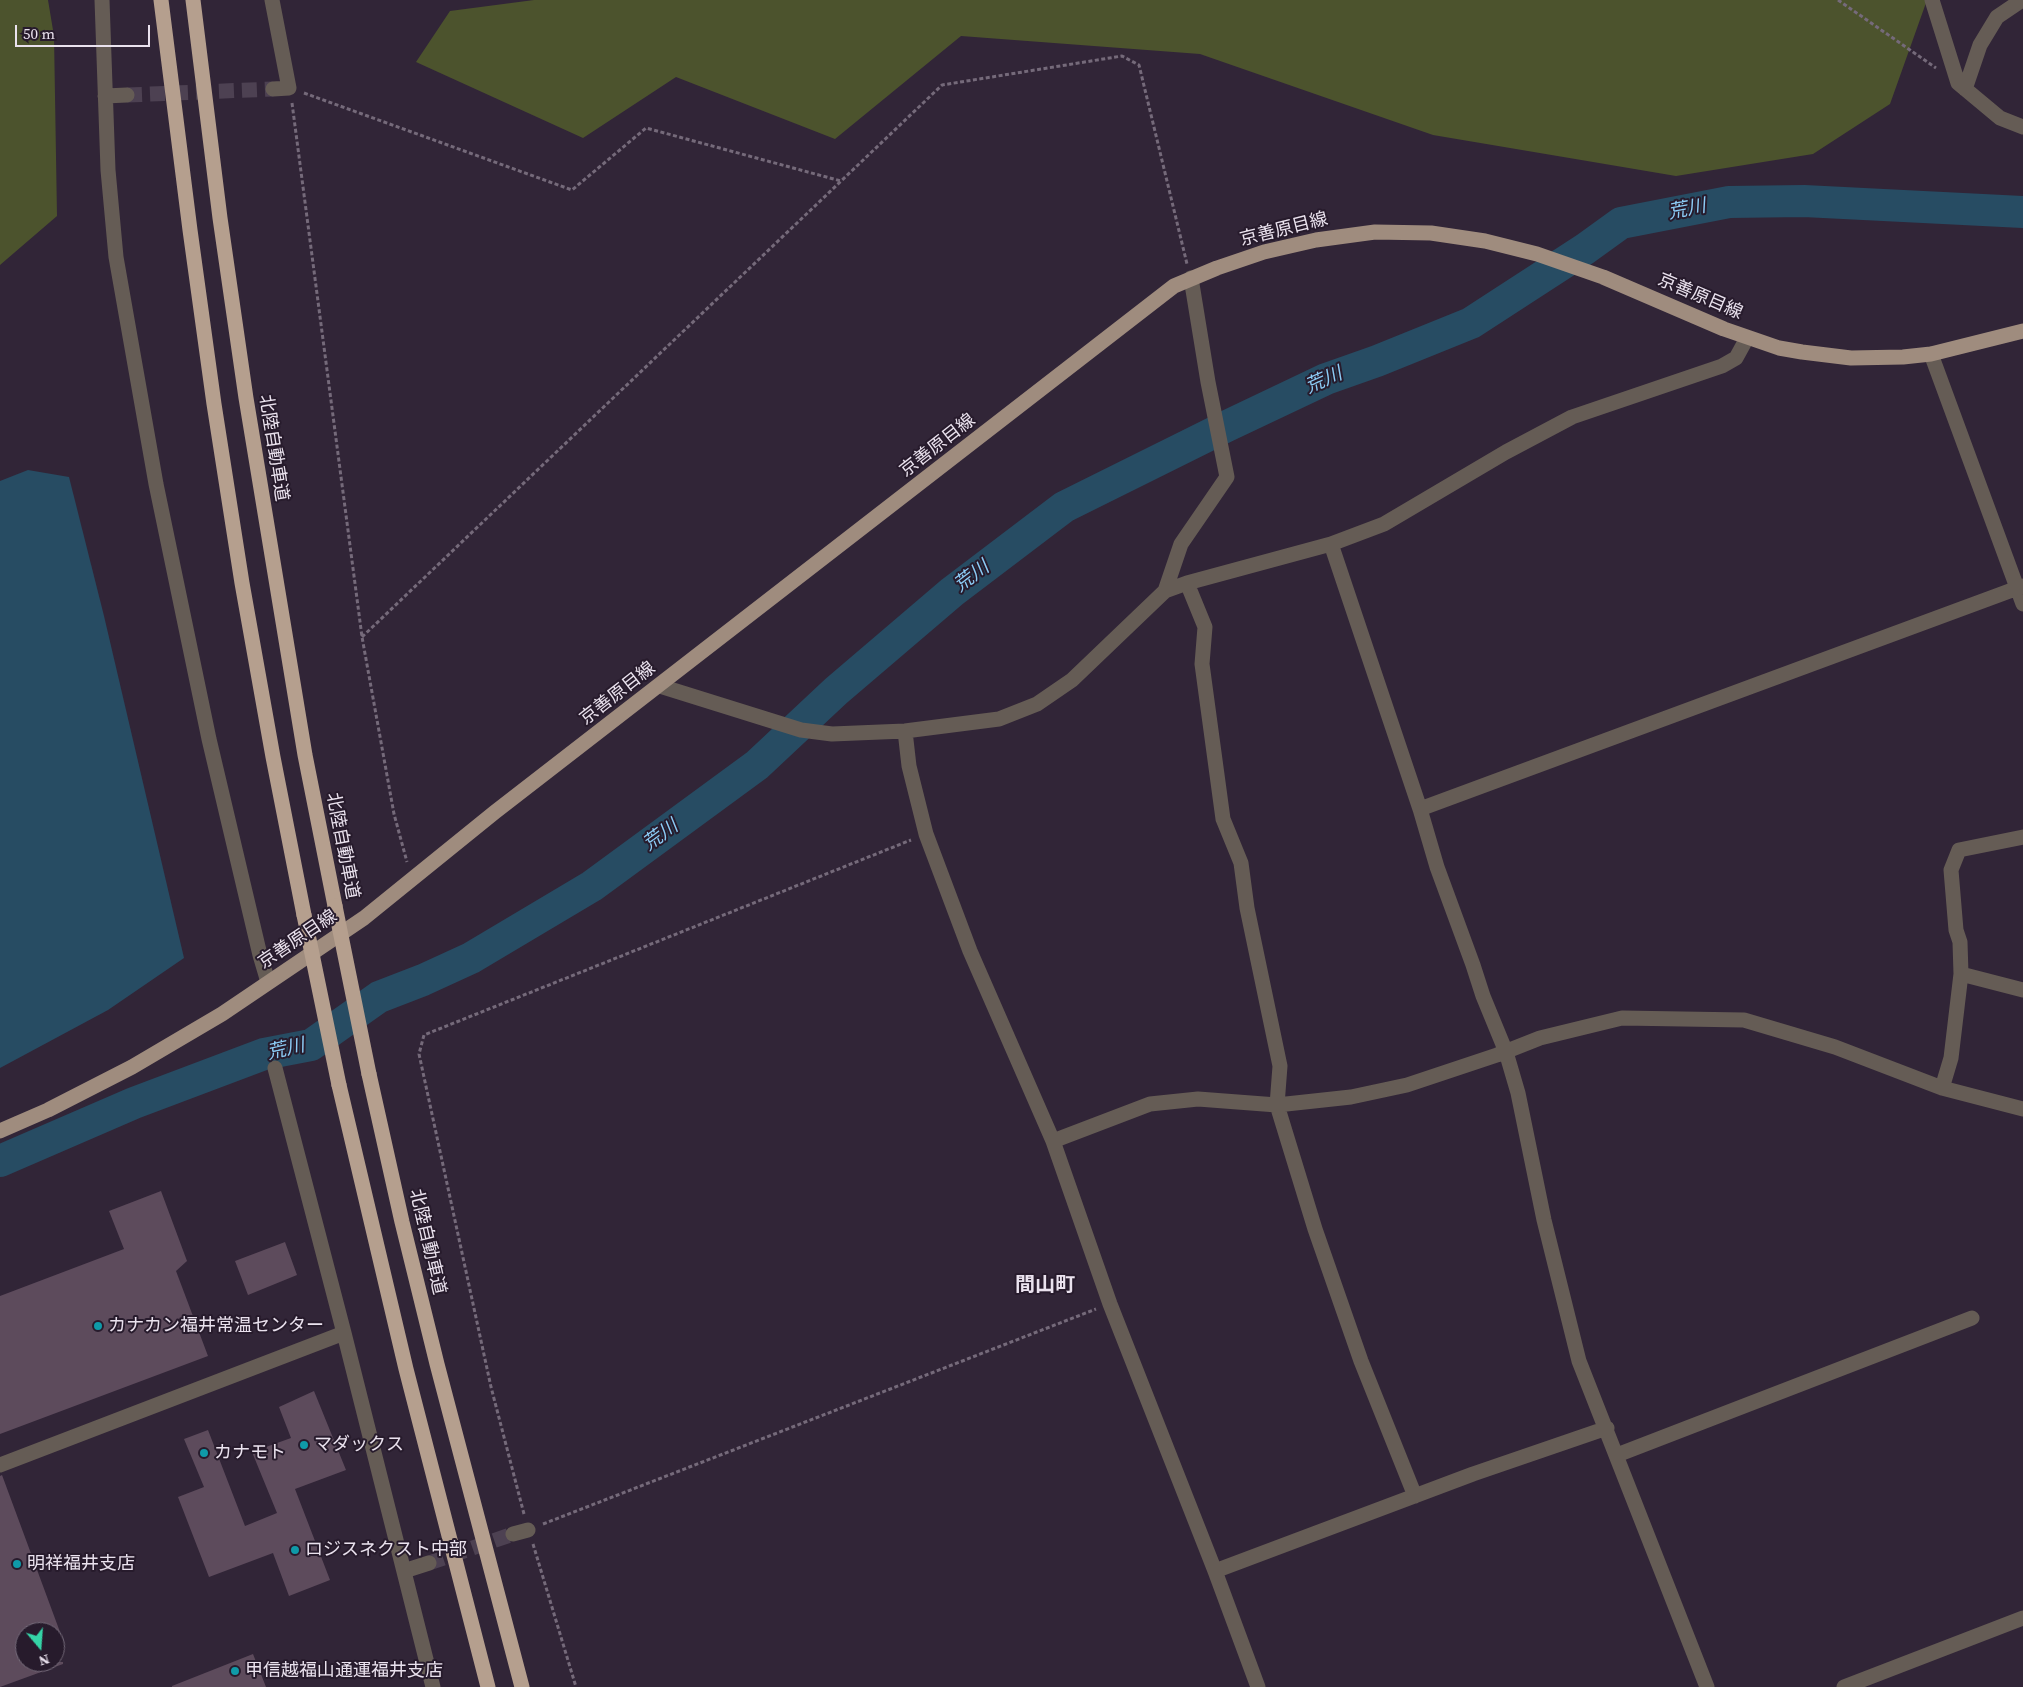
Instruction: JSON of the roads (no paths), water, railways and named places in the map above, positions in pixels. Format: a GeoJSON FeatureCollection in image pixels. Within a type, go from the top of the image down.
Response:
{"type":"FeatureCollection","features":[{"type":"Feature","properties":{"kind":"highway"},"geometry":{"type":"LineString","coordinates":[[161,0],[217,423],[269,738],[339,1085],[406,1369],[488,1687]]}},
{"type":"Feature","properties":{"kind":"highway","name":"北陸自動車道"},"geometry":{"type":"LineString","coordinates":[[193,0],[220,218],[246,398],[305,755],[369,1074],[404,1231],[522,1687]]}},
{"type":"Feature","properties":{"kind":"highway"},"geometry":{"type":"LineString","coordinates":[[490,1569],[528,1687]]}},
{"type":"Feature","properties":{"kind":"main road","name":"京善原目線"},"geometry":{"type":"LineString","coordinates":[[0,1131],[48,1110],[132,1067],[222,1014],[364,918],[1174,286],[1191,278],[1240,260],[1290,245],[1346,235],[1375,232],[1413,232],[1459,236],[1532,252],[1595,274],[1747,338],[1779,348],[1826,356],[1876,358],[1931,354],[2023,331]]}},
{"type":"Feature","properties":{"kind":"street"},"geometry":{"type":"LineString","coordinates":[[102,0],[108,170],[116,257],[156,484],[209,739],[268,982]]}},
{"type":"Feature","properties":{"kind":"street"},"geometry":{"type":"LineString","coordinates":[[272,0],[290,88],[273,89]]}},
{"type":"Feature","properties":{"kind":"street"},"geometry":{"type":"LineString","coordinates":[[1932,0],[1961,86],[2000,118],[2023,127]]}},
{"type":"Feature","properties":{"kind":"street"},"geometry":{"type":"LineString","coordinates":[[1961,86],[1980,45],[1996,17],[2022,0]]}},
{"type":"Feature","properties":{"kind":"street"},"geometry":{"type":"LineString","coordinates":[[105,96],[127,95]]}},
{"type":"Feature","properties":{"kind":"street"},"geometry":{"type":"LineString","coordinates":[[1165,591],[1181,544],[1227,477],[1208,382],[1191,278]]}},
{"type":"Feature","properties":{"kind":"street"},"geometry":{"type":"LineString","coordinates":[[660,686],[800,730],[832,734],[905,731],[999,719],[1037,704],[1072,680],[1165,591],[1187,583],[1331,544],[1384,524],[1506,452],[1572,417],[1722,366],[1736,358],[1747,338]]}},
{"type":"Feature","properties":{"kind":"street"},"geometry":{"type":"LineString","coordinates":[[1931,354],[2020,587],[2023,604]]}},
{"type":"Feature","properties":{"kind":"street"},"geometry":{"type":"LineString","coordinates":[[1331,544],[1420,809],[1437,867],[1473,965],[1482,996],[1506,1052],[1518,1093],[1544,1220],[1579,1361],[1618,1455],[1707,1687]]}},
{"type":"Feature","properties":{"kind":"street"},"geometry":{"type":"LineString","coordinates":[[1187,583],[1204,627],[1202,664],[1223,819],[1241,863],[1247,908],[1280,1066],[1277,1105],[1315,1229],[1361,1361],[1415,1496]]}},
{"type":"Feature","properties":{"kind":"street"},"geometry":{"type":"LineString","coordinates":[[1420,809],[2020,587]]}},
{"type":"Feature","properties":{"kind":"street"},"geometry":{"type":"LineString","coordinates":[[905,731],[909,766],[926,834],[970,951],[1053,1141],[1110,1304],[1215,1571],[1258,1687]]}},
{"type":"Feature","properties":{"kind":"street"},"geometry":{"type":"LineString","coordinates":[[1942,1088],[1951,1058],[1960,974],[1960,942],[1956,930],[1951,870],[1959,850],[2023,837]]}},
{"type":"Feature","properties":{"kind":"street"},"geometry":{"type":"LineString","coordinates":[[1960,974],[2023,990]]}},
{"type":"Feature","properties":{"kind":"street"},"geometry":{"type":"LineString","coordinates":[[1053,1141],[1150,1104],[1198,1099],[1277,1105],[1351,1097],[1407,1085],[1506,1052],[1540,1038],[1622,1018],[1744,1020],[1834,1047],[1942,1088],[2023,1109]]}},
{"type":"Feature","properties":{"kind":"street"},"geometry":{"type":"LineString","coordinates":[[275,1068],[433,1687]]}},
{"type":"Feature","properties":{"kind":"street"},"geometry":{"type":"LineString","coordinates":[[1618,1455],[1972,1318]]}},
{"type":"Feature","properties":{"kind":"street"},"geometry":{"type":"LineString","coordinates":[[0,1465],[344,1333]]}},
{"type":"Feature","properties":{"kind":"street"},"geometry":{"type":"LineString","coordinates":[[1215,1571],[1473,1474],[1607,1428]]}},
{"type":"Feature","properties":{"kind":"street"},"geometry":{"type":"LineString","coordinates":[[513,1534],[528,1530]]}},
{"type":"Feature","properties":{"kind":"street"},"geometry":{"type":"LineString","coordinates":[[404,1571],[430,1563]]}},
{"type":"Feature","properties":{"kind":"street"},"geometry":{"type":"LineString","coordinates":[[1844,1687],[2023,1618]]}},
{"type":"Feature","properties":{"kind":"water"},"geometry":{"type":"Polygon","coordinates":[[[28,470],[69,477],[104,616],[184,958],[108,1010],[0,1068],[0,481],[28,470]]]}},
{"type":"Feature","properties":{"kind":"waterway","name":"荒川"},"geometry":{"type":"LineString","coordinates":[[0,1161],[134,1103],[264,1054],[311,1045],[379,997],[423,980],[471,958],[592,886],[757,765],[836,691],[952,592],[1064,507],[1326,379],[1377,361],[1471,323],[1585,249],[1621,223],[1729,202],[1804,201],[2023,212]]}},
{"type":"Feature","properties":{"kind":"tunnel"},"geometry":{"type":"LineString","coordinates":[[127,95],[273,89]]}},
{"type":"Feature","properties":{"kind":"tunnel"},"geometry":{"type":"LineString","coordinates":[[429,1563],[513,1534]]}},
{"type":"Feature","properties":{"kind":"place","name":"カナカン福井常温センター"},"geometry":{"type":"Point","coordinates":[98,1326]}},
{"type":"Feature","properties":{"kind":"place","name":"マダックス"},"geometry":{"type":"Point","coordinates":[304,1445]}},
{"type":"Feature","properties":{"kind":"place","name":"カナモト"},"geometry":{"type":"Point","coordinates":[204,1453]}},
{"type":"Feature","properties":{"kind":"place","name":"ロジスネクスト中部"},"geometry":{"type":"Point","coordinates":[295,1550]}},
{"type":"Feature","properties":{"kind":"place","name":"明祥福井支店"},"geometry":{"type":"Point","coordinates":[17,1564]}},
{"type":"Feature","properties":{"kind":"place","name":"甲信越福山通運福井支店"},"geometry":{"type":"Point","coordinates":[235,1671]}},
{"type":"Feature","properties":{"kind":"district","name":"間山町"},"geometry":{"type":"Point","coordinates":[1045,1286]}}]}
